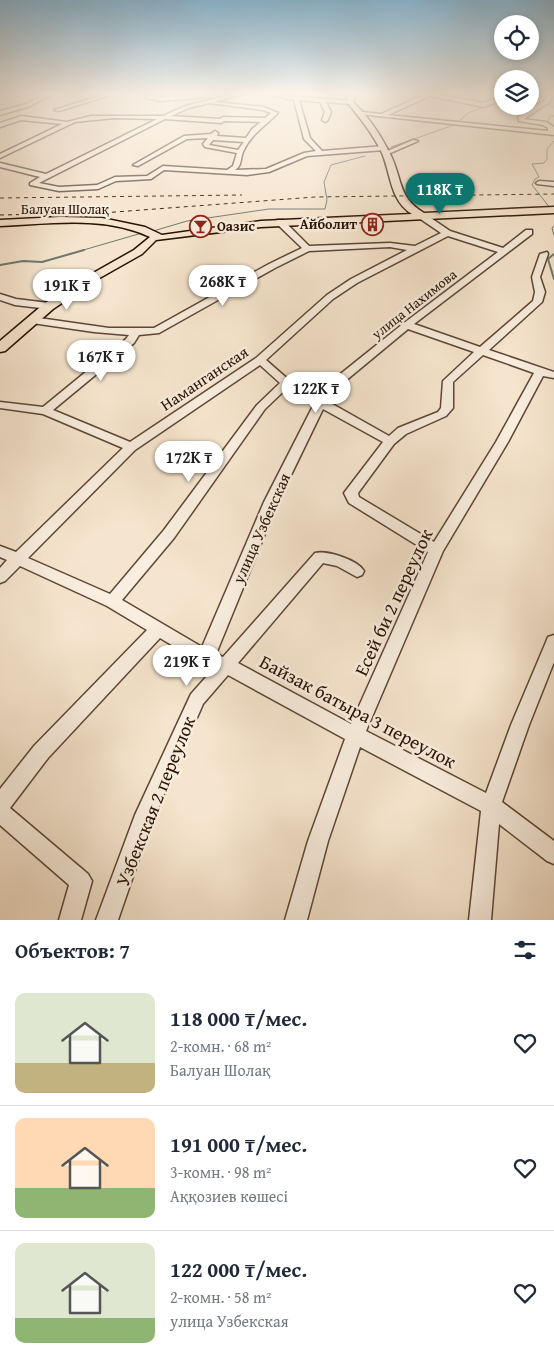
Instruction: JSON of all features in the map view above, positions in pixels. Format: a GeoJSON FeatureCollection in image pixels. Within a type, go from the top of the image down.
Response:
{"type":"FeatureCollection","features":[{"type":"Feature","properties":{"kind":"main road"},"geometry":{"type":"LineString","coordinates":[[377,137],[385,150],[393,170],[422,216]]}},
{"type":"Feature","properties":{"kind":"main road"},"geometry":{"type":"LineString","coordinates":[[393,170],[396,188],[401,198],[409,208],[422,216]]}},
{"type":"Feature","properties":{"kind":"main road"},"geometry":{"type":"LineString","coordinates":[[384,218],[401,212],[401,198]]}},
{"type":"Feature","properties":{"kind":"main road"},"geometry":{"type":"LineString","coordinates":[[0,348],[49,306],[158,240],[224,228],[280,222],[554,210]]}},
{"type":"Feature","properties":{"kind":"main road","name":"Балуан Шолақ"},"geometry":{"type":"LineString","coordinates":[[0,223],[112,222],[134,226],[158,240]]}},
{"type":"Feature","properties":{"kind":"main road"},"geometry":{"type":"LineString","coordinates":[[174,244],[176,239],[158,240],[152,245],[158,247],[174,244],[224,228]]}},
{"type":"Feature","properties":{"kind":"street"},"geometry":{"type":"LineString","coordinates":[[0,156],[38,137]]}},
{"type":"Feature","properties":{"kind":"street"},"geometry":{"type":"LineString","coordinates":[[127,137],[32,184],[59,188],[98,187],[115,179],[150,178],[163,168],[246,173],[267,171],[306,154],[385,150],[415,141]]}},
{"type":"Feature","properties":{"kind":"street"},"geometry":{"type":"LineString","coordinates":[[136,165],[186,137],[247,140]]}},
{"type":"Feature","properties":{"kind":"street"},"geometry":{"type":"LineString","coordinates":[[214,137],[206,144],[207,146],[240,152]]}},
{"type":"Feature","properties":{"kind":"street"},"geometry":{"type":"LineString","coordinates":[[230,171],[236,167],[240,152],[249,137]]}},
{"type":"Feature","properties":{"kind":"street"},"geometry":{"type":"LineString","coordinates":[[307,137],[320,152]]}},
{"type":"Feature","properties":{"kind":"street"},"geometry":{"type":"LineString","coordinates":[[0,166],[48,177]]}},
{"type":"Feature","properties":{"kind":"street"},"geometry":{"type":"LineString","coordinates":[[267,171],[275,175]]}},
{"type":"Feature","properties":{"kind":"street"},"geometry":{"type":"LineString","coordinates":[[539,183],[551,184],[547,175]]}},
{"type":"Feature","properties":{"kind":"street"},"geometry":{"type":"LineString","coordinates":[[422,216],[447,233],[505,251]]}},
{"type":"Feature","properties":{"kind":"street"},"geometry":{"type":"LineString","coordinates":[[280,222],[307,249]]}},
{"type":"Feature","properties":{"kind":"street","name":"улица Нахимова"},"geometry":{"type":"LineString","coordinates":[[320,402],[327,390],[407,325],[529,232]]}},
{"type":"Feature","properties":{"kind":"street","name":"Наманганская"},"geometry":{"type":"LineString","coordinates":[[0,577],[131,447],[260,360],[330,296],[354,281],[447,233]]}},
{"type":"Feature","properties":{"kind":"street"},"geometry":{"type":"LineString","coordinates":[[32,320],[135,333],[156,331],[272,266],[307,249],[390,245],[416,249]]}},
{"type":"Feature","properties":{"kind":"street"},"geometry":{"type":"LineString","coordinates":[[436,550],[351,494],[390,441],[402,431],[442,414],[447,408],[448,381],[538,302],[540,292],[536,276],[544,254]]}},
{"type":"Feature","properties":{"kind":"street"},"geometry":{"type":"LineString","coordinates":[[0,297],[15,302],[49,306]]}},
{"type":"Feature","properties":{"kind":"street"},"geometry":{"type":"LineString","coordinates":[[407,325],[547,373]]}},
{"type":"Feature","properties":{"kind":"street"},"geometry":{"type":"LineString","coordinates":[[46,411],[130,341],[135,333]]}},
{"type":"Feature","properties":{"kind":"street"},"geometry":{"type":"LineString","coordinates":[[260,360],[286,383],[390,441]]}},
{"type":"Feature","properties":{"kind":"street","name":"Есей би 2 переулок"},"geometry":{"type":"LineString","coordinates":[[296,920],[318,841],[355,735],[436,550],[547,373]]}},
{"type":"Feature","properties":{"kind":"street"},"geometry":{"type":"LineString","coordinates":[[112,602],[169,534],[261,407],[286,383]]}},
{"type":"Feature","properties":{"kind":"street","name":"улица Узбекская"},"geometry":{"type":"LineString","coordinates":[[206,657],[271,502],[320,402]]}},
{"type":"Feature","properties":{"kind":"street"},"geometry":{"type":"LineString","coordinates":[[0,405],[46,411],[131,447]]}},
{"type":"Feature","properties":{"kind":"street","name":"Байзак батыра 3 переулок"},"geometry":{"type":"LineString","coordinates":[[0,551],[112,602],[206,657],[226,665],[491,806],[524,829],[554,854]]}},
{"type":"Feature","properties":{"kind":"street","name":"Узбекская 2 переулок"},"geometry":{"type":"LineString","coordinates":[[107,920],[142,822],[197,699],[320,557],[341,562],[357,571]]}},
{"type":"Feature","properties":{"kind":"street"},"geometry":{"type":"LineString","coordinates":[[0,805],[41,752],[157,630]]}},
{"type":"Feature","properties":{"kind":"street"},"geometry":{"type":"LineString","coordinates":[[480,920],[491,806],[520,725],[554,642]]}},
{"type":"Feature","properties":{"kind":"street"},"geometry":{"type":"LineString","coordinates":[[0,812],[81,882],[70,920]]}},
{"type":"Feature","properties":{"kind":"waterway"},"geometry":{"type":"LineString","coordinates":[[391,147],[420,137]]}},
{"type":"Feature","properties":{"kind":"waterway"},"geometry":{"type":"LineString","coordinates":[[554,141],[547,149],[547,159],[544,163],[532,164],[539,177],[535,179],[532,185],[554,213]]}},
{"type":"Feature","properties":{"kind":"waterway"},"geometry":{"type":"LineString","coordinates":[[150,232],[187,221],[269,209],[325,209],[327,200],[324,182],[331,165],[365,156]]}},
{"type":"Feature","properties":{"kind":"waterway"},"geometry":{"type":"LineString","coordinates":[[554,226],[552,228],[554,235]]}},
{"type":"Feature","properties":{"kind":"waterway"},"geometry":{"type":"LineString","coordinates":[[80,251],[142,233]]}},
{"type":"Feature","properties":{"kind":"waterway"},"geometry":{"type":"LineString","coordinates":[[0,265],[23,261],[42,262],[84,250]]}},
{"type":"Feature","properties":{"kind":"waterway"},"geometry":{"type":"LineString","coordinates":[[554,254],[548,259],[554,279]]}},
{"type":"Feature","properties":{"kind":"railway"},"geometry":{"type":"LineString","coordinates":[[0,215],[102,213],[315,197],[554,194]]}},
{"type":"Feature","properties":{"kind":"railway"},"geometry":{"type":"LineString","coordinates":[[0,198],[242,195]]}},
{"type":"Feature","properties":{"kind":"place","name":"Айболит"},"geometry":{"type":"Point","coordinates":[373,224]}},
{"type":"Feature","properties":{"kind":"place","name":"Оазис"},"geometry":{"type":"Point","coordinates":[201,226]}}]}
